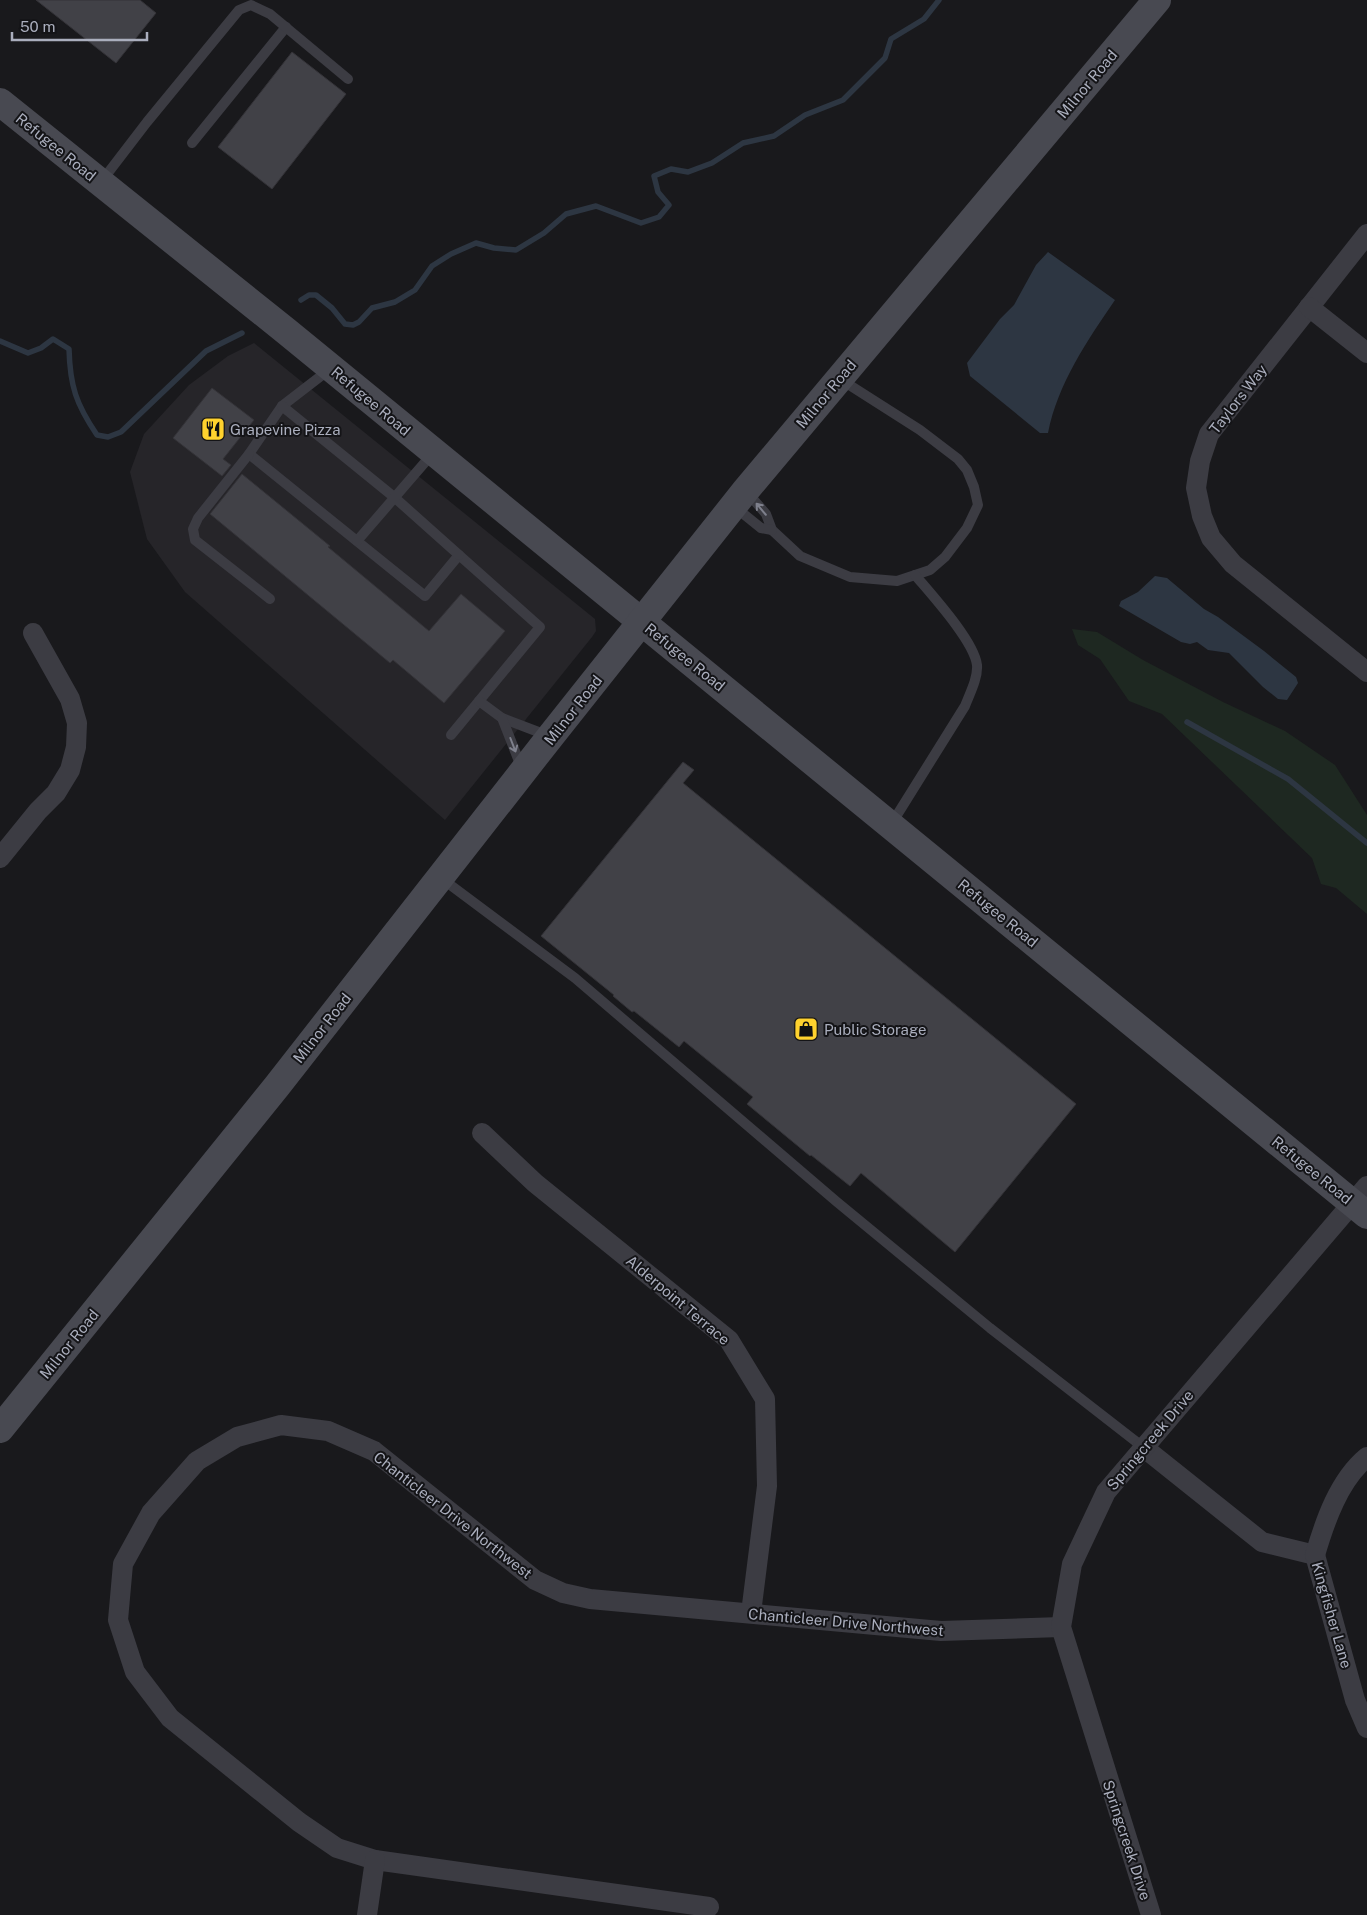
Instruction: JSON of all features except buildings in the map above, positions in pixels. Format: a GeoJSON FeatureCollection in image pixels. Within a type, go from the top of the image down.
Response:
{"type":"FeatureCollection","features":[{"type":"Feature","properties":{"kind":"main road","name":"Milnor Road"},"geometry":{"type":"LineString","coordinates":[[0,1429],[277,1086],[550,737],[740,499],[839,378],[1157,0]]}},
{"type":"Feature","properties":{"kind":"main road","name":"Refugee Road"},"geometry":{"type":"LineString","coordinates":[[0,102],[331,368],[890,825],[1362,1201]]}},
{"type":"Feature","properties":{"kind":"street","name":"Taylors Way"},"geometry":{"type":"LineString","coordinates":[[1367,234],[1209,434],[1200,461],[1196,488],[1202,516],[1211,538],[1234,564],[1367,672]]}},
{"type":"Feature","properties":{"kind":"street"},"geometry":{"type":"LineString","coordinates":[[1310,307],[1367,353]]}},
{"type":"Feature","properties":{"kind":"street"},"geometry":{"type":"LineString","coordinates":[[0,858],[38,811],[56,793],[70,770],[76,747],[77,723],[70,699],[33,633]]}},
{"type":"Feature","properties":{"kind":"street","name":"Alderpoint Terrace"},"geometry":{"type":"LineString","coordinates":[[482,1133],[536,1183],[729,1340],[765,1399],[766,1486],[751,1613]]}},
{"type":"Feature","properties":{"kind":"street","name":"Springcreek Drive"},"geometry":{"type":"LineString","coordinates":[[1151,1915],[1061,1627],[1072,1564],[1106,1492],[1143,1447],[1362,1201]]}},
{"type":"Feature","properties":{"kind":"street","name":"Chanticleer Drive Northwest"},"geometry":{"type":"LineString","coordinates":[[709,1907],[375,1860],[337,1848],[299,1822],[170,1718],[135,1672],[118,1620],[123,1564],[151,1513],[197,1462],[236,1437],[281,1425],[328,1430],[374,1451],[535,1580],[562,1593],[590,1599],[941,1631],[1061,1627]]}},
{"type":"Feature","properties":{"kind":"street","name":"Kingfisher Lane"},"geometry":{"type":"LineString","coordinates":[[1143,1447],[1262,1542],[1315,1555],[1356,1700],[1367,1728]]}},
{"type":"Feature","properties":{"kind":"street"},"geometry":{"type":"LineString","coordinates":[[1315,1555],[1331,1509],[1356,1466],[1367,1457]]}},
{"type":"Feature","properties":{"kind":"street"},"geometry":{"type":"LineString","coordinates":[[367,1915],[375,1860]]}},
{"type":"Feature","properties":{"kind":"lane"},"geometry":{"type":"LineString","coordinates":[[101,183],[147,122],[239,10],[251,5],[270,14],[348,79]]}},
{"type":"Feature","properties":{"kind":"lane"},"geometry":{"type":"LineString","coordinates":[[192,143],[286,27]]}},
{"type":"Feature","properties":{"kind":"lane"},"geometry":{"type":"LineString","coordinates":[[270,599],[195,540],[192,529],[198,518],[249,454],[282,406],[331,368]]}},
{"type":"Feature","properties":{"kind":"lane"},"geometry":{"type":"LineString","coordinates":[[740,499],[766,514],[772,530],[800,556],[850,577],[897,581],[930,570],[945,557],[967,528],[978,505],[974,487],[967,470],[958,459],[920,430],[839,378]]}},
{"type":"Feature","properties":{"kind":"lane"},"geometry":{"type":"LineString","coordinates":[[282,406],[394,497],[540,627],[451,736]]}},
{"type":"Feature","properties":{"kind":"lane"},"geometry":{"type":"LineString","coordinates":[[357,541],[433,453]]}},
{"type":"Feature","properties":{"kind":"lane"},"geometry":{"type":"LineString","coordinates":[[249,454],[425,596],[459,555]]}},
{"type":"Feature","properties":{"kind":"lane"},"geometry":{"type":"LineString","coordinates":[[740,499],[761,528],[772,530]]}},
{"type":"Feature","properties":{"kind":"lane"},"geometry":{"type":"LineString","coordinates":[[890,825],[965,706],[973,686],[977,664],[969,645],[950,616],[915,575]]}},
{"type":"Feature","properties":{"kind":"lane"},"geometry":{"type":"LineString","coordinates":[[479,701],[502,718],[550,737]]}},
{"type":"Feature","properties":{"kind":"lane"},"geometry":{"type":"LineString","coordinates":[[502,718],[523,773]]}},
{"type":"Feature","properties":{"kind":"lane"},"geometry":{"type":"LineString","coordinates":[[441,877],[575,978],[837,1202],[990,1328],[1143,1447]]}},
{"type":"Feature","properties":{"kind":"shaded area"},"geometry":{"type":"Polygon","coordinates":[[[254,343],[595,619],[596,631],[592,637],[445,820],[185,592],[147,539],[130,472],[144,434],[189,385],[228,356],[254,343]]]}},
{"type":"Feature","properties":{"kind":"shaded area"},"geometry":{"type":"Polygon","coordinates":[[[1072,629],[1097,632],[1143,660],[1223,702],[1285,731],[1335,765],[1367,815],[1367,914],[1336,888],[1321,884],[1312,858],[1162,714],[1129,701],[1100,659],[1078,645],[1072,629]]]}},
{"type":"Feature","properties":{"kind":"water"},"geometry":{"type":"Polygon","coordinates":[[[1048,252],[1115,300],[1084,347],[1066,380],[1048,433],[1040,433],[970,376],[967,363],[1000,319],[1014,305],[1036,265],[1048,252]]]}},
{"type":"Feature","properties":{"kind":"water"},"geometry":{"type":"Polygon","coordinates":[[[1155,576],[1167,578],[1204,609],[1264,651],[1296,677],[1298,683],[1287,700],[1278,699],[1263,687],[1229,653],[1208,650],[1197,642],[1190,644],[1181,642],[1119,606],[1121,601],[1138,592],[1155,576]]]}},
{"type":"Feature","properties":{"kind":"waterway"},"geometry":{"type":"LineString","coordinates":[[301,300],[309,295],[316,295],[332,308],[345,324],[353,325],[359,322],[372,308],[395,302],[415,290],[432,266],[451,254],[476,243],[494,248],[516,250],[544,233],[566,214],[596,206],[641,223],[659,217],[669,205],[658,192],[654,176],[671,169],[688,172],[712,163],[743,143],[774,136],[805,115],[843,100],[885,58],[891,39],[924,19],[939,0]]}},
{"type":"Feature","properties":{"kind":"waterway"},"geometry":{"type":"LineString","coordinates":[[0,341],[28,353],[41,348],[53,339],[69,349],[71,374],[79,404],[97,435],[108,437],[121,432],[206,351],[242,333]]}},
{"type":"Feature","properties":{"kind":"waterway"},"geometry":{"type":"LineString","coordinates":[[1187,722],[1288,779],[1367,843]]}},
{"type":"Feature","properties":{"kind":"place","name":"Grapevine Pizza"},"geometry":{"type":"Point","coordinates":[213,429]}},
{"type":"Feature","properties":{"kind":"place","name":"Public Storage"},"geometry":{"type":"Point","coordinates":[806,1029]}}]}
